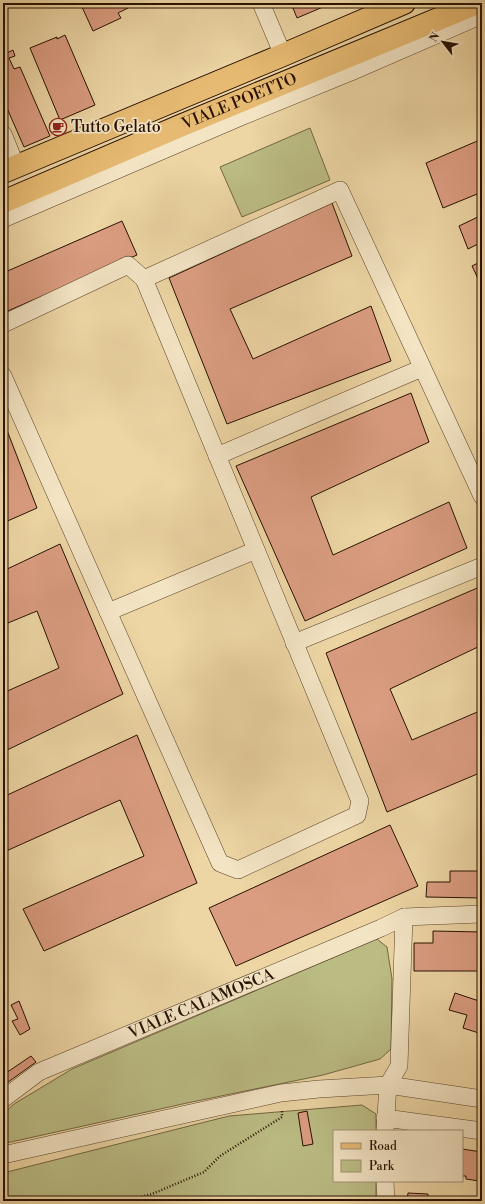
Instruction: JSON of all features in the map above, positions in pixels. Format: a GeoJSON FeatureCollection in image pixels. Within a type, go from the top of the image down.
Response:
{"type":"FeatureCollection","features":[{"type":"Feature","properties":{"kind":"main road","name":"VIALE POETTO"},"geometry":{"type":"LineString","coordinates":[[9,166],[281,51],[404,3]]}},
{"type":"Feature","properties":{"kind":"main road","name":"VIALE POETTO"},"geometry":{"type":"LineString","coordinates":[[3,202],[180,126],[477,3]]}},
{"type":"Feature","properties":{"kind":"street"},"geometry":{"type":"LineString","coordinates":[[261,3],[281,51]]}},
{"type":"Feature","properties":{"kind":"street","name":"VIALE POETTO"},"geometry":{"type":"LineString","coordinates":[[281,51],[385,3]]}},
{"type":"Feature","properties":{"kind":"street"},"geometry":{"type":"LineString","coordinates":[[3,219],[482,15]]}},
{"type":"Feature","properties":{"kind":"street"},"geometry":{"type":"LineString","coordinates":[[3,134],[9,166]]}},
{"type":"Feature","properties":{"kind":"street"},"geometry":{"type":"LineString","coordinates":[[144,279],[340,190],[482,496]]}},
{"type":"Feature","properties":{"kind":"street"},"geometry":{"type":"LineString","coordinates":[[3,324],[128,266],[144,279],[360,801],[357,815],[238,870],[220,863],[3,376]]}},
{"type":"Feature","properties":{"kind":"street"},"geometry":{"type":"LineString","coordinates":[[217,456],[422,368]]}},
{"type":"Feature","properties":{"kind":"street"},"geometry":{"type":"LineString","coordinates":[[108,612],[256,550]]}},
{"type":"Feature","properties":{"kind":"street"},"geometry":{"type":"LineString","coordinates":[[294,643],[482,566]]}},
{"type":"Feature","properties":{"kind":"street"},"geometry":{"type":"LineString","coordinates":[[482,914],[404,917],[399,1066],[388,1085],[385,1124],[482,1131]]}},
{"type":"Feature","properties":{"kind":"street","name":"VIALE CALAMOSCA"},"geometry":{"type":"LineString","coordinates":[[3,1099],[39,1072],[404,917]]}},
{"type":"Feature","properties":{"kind":"street"},"geometry":{"type":"LineString","coordinates":[[3,1155],[281,1093],[388,1085],[482,1099]]}},
{"type":"Feature","properties":{"kind":"street"},"geometry":{"type":"LineString","coordinates":[[385,1182],[386,1201]]}},
{"type":"Feature","properties":{"kind":"path"},"geometry":{"type":"LineString","coordinates":[[124,1201],[152,1194],[204,1172],[220,1156],[282,1117],[281,1093]]}},
{"type":"Feature","properties":{"kind":"green space"},"geometry":{"type":"Polygon","coordinates":[[[310,128],[330,180],[242,217],[220,167],[310,128]]]}},
{"type":"Feature","properties":{"kind":"green space"},"geometry":{"type":"Polygon","coordinates":[[[377,939],[387,947],[392,979],[391,1049],[380,1059],[323,1075],[3,1143],[3,1114],[14,1104],[72,1069],[377,939]]]}},
{"type":"Feature","properties":{"kind":"green space"},"geometry":{"type":"Polygon","coordinates":[[[362,1105],[376,1114],[376,1130],[333,1130],[333,1182],[376,1182],[376,1201],[3,1201],[3,1173],[229,1116],[362,1105]]]}},
{"type":"Feature","properties":{"kind":"building"},"geometry":{"type":"Polygon","coordinates":[[[92,3],[126,3],[128,8],[118,13],[121,18],[93,31],[82,7],[92,3]]]}},
{"type":"Feature","properties":{"kind":"building"},"geometry":{"type":"Polygon","coordinates":[[[291,3],[321,3],[323,7],[297,18],[291,3]]]}},
{"type":"Feature","properties":{"kind":"building"},"geometry":{"type":"Polygon","coordinates":[[[65,35],[95,105],[60,120],[30,48],[65,35]]]}},
{"type":"Feature","properties":{"kind":"building"},"geometry":{"type":"Polygon","coordinates":[[[13,50],[15,56],[9,58],[14,69],[20,67],[50,136],[24,147],[3,99],[3,55],[13,50]]]}},
{"type":"Feature","properties":{"kind":"building"},"geometry":{"type":"Polygon","coordinates":[[[482,139],[482,192],[443,208],[426,163],[482,139]]]}},
{"type":"Feature","properties":{"kind":"building"},"geometry":{"type":"Polygon","coordinates":[[[332,203],[352,256],[230,309],[253,359],[371,306],[391,361],[227,424],[169,278],[332,203]]]}},
{"type":"Feature","properties":{"kind":"building"},"geometry":{"type":"Polygon","coordinates":[[[482,215],[482,242],[468,249],[459,226],[482,215]]]}},
{"type":"Feature","properties":{"kind":"building"},"geometry":{"type":"Polygon","coordinates":[[[122,221],[137,255],[3,313],[3,273],[122,221]]]}},
{"type":"Feature","properties":{"kind":"building"},"geometry":{"type":"Polygon","coordinates":[[[482,261],[482,287],[472,266],[482,261]]]}},
{"type":"Feature","properties":{"kind":"building"},"geometry":{"type":"Polygon","coordinates":[[[411,393],[429,442],[311,497],[333,555],[449,502],[467,548],[305,621],[236,466],[411,393]]]}},
{"type":"Feature","properties":{"kind":"building"},"geometry":{"type":"Polygon","coordinates":[[[3,420],[37,508],[3,523],[3,420]]]}},
{"type":"Feature","properties":{"kind":"building"},"geometry":{"type":"Polygon","coordinates":[[[60,544],[123,694],[3,752],[3,693],[59,668],[37,611],[3,625],[3,571],[60,544]]]}},
{"type":"Feature","properties":{"kind":"building"},"geometry":{"type":"Polygon","coordinates":[[[482,586],[482,645],[390,689],[412,740],[482,710],[482,772],[387,812],[326,653],[482,586]]]}},
{"type":"Feature","properties":{"kind":"building"},"geometry":{"type":"Polygon","coordinates":[[[137,735],[197,883],[44,951],[23,909],[144,856],[120,800],[4,852],[3,797],[137,735]]]}},
{"type":"Feature","properties":{"kind":"building"},"geometry":{"type":"Polygon","coordinates":[[[390,825],[418,886],[236,966],[209,908],[390,825]]]}},
{"type":"Feature","properties":{"kind":"building"},"geometry":{"type":"Polygon","coordinates":[[[450,871],[482,871],[482,898],[426,897],[427,882],[450,882],[450,871]]]}},
{"type":"Feature","properties":{"kind":"building"},"geometry":{"type":"Polygon","coordinates":[[[433,931],[482,932],[482,971],[414,971],[414,943],[433,943],[433,931]]]}},
{"type":"Feature","properties":{"kind":"building"},"geometry":{"type":"Polygon","coordinates":[[[455,993],[482,1002],[482,1034],[463,1028],[467,1015],[449,1010],[455,993]]]}},
{"type":"Feature","properties":{"kind":"building"},"geometry":{"type":"Polygon","coordinates":[[[19,1001],[30,1029],[20,1035],[12,1021],[18,1019],[11,1005],[19,1001]]]}},
{"type":"Feature","properties":{"kind":"building"},"geometry":{"type":"Polygon","coordinates":[[[31,1056],[36,1062],[4,1085],[3,1075],[31,1056]]]}},
{"type":"Feature","properties":{"kind":"building"},"geometry":{"type":"Polygon","coordinates":[[[3,1058],[7,1063],[3,1066],[3,1058]]]}},
{"type":"Feature","properties":{"kind":"building"},"geometry":{"type":"Polygon","coordinates":[[[307,1111],[313,1144],[303,1146],[298,1113],[307,1111]]]}},
{"type":"Feature","properties":{"kind":"building"},"geometry":{"type":"Polygon","coordinates":[[[463,1149],[482,1152],[479,1181],[466,1179],[466,1176],[463,1176],[463,1149]]]}},
{"type":"Feature","properties":{"kind":"building"},"geometry":{"type":"Polygon","coordinates":[[[482,1185],[482,1198],[480,1198],[482,1185]]]}},
{"type":"Feature","properties":{"kind":"building"},"geometry":{"type":"Polygon","coordinates":[[[408,1193],[428,1194],[428,1201],[407,1201],[408,1193]]]}},
{"type":"Feature","properties":{"kind":"place","name":"Tutto Gelato"},"geometry":{"type":"Point","coordinates":[58,127]}}]}
